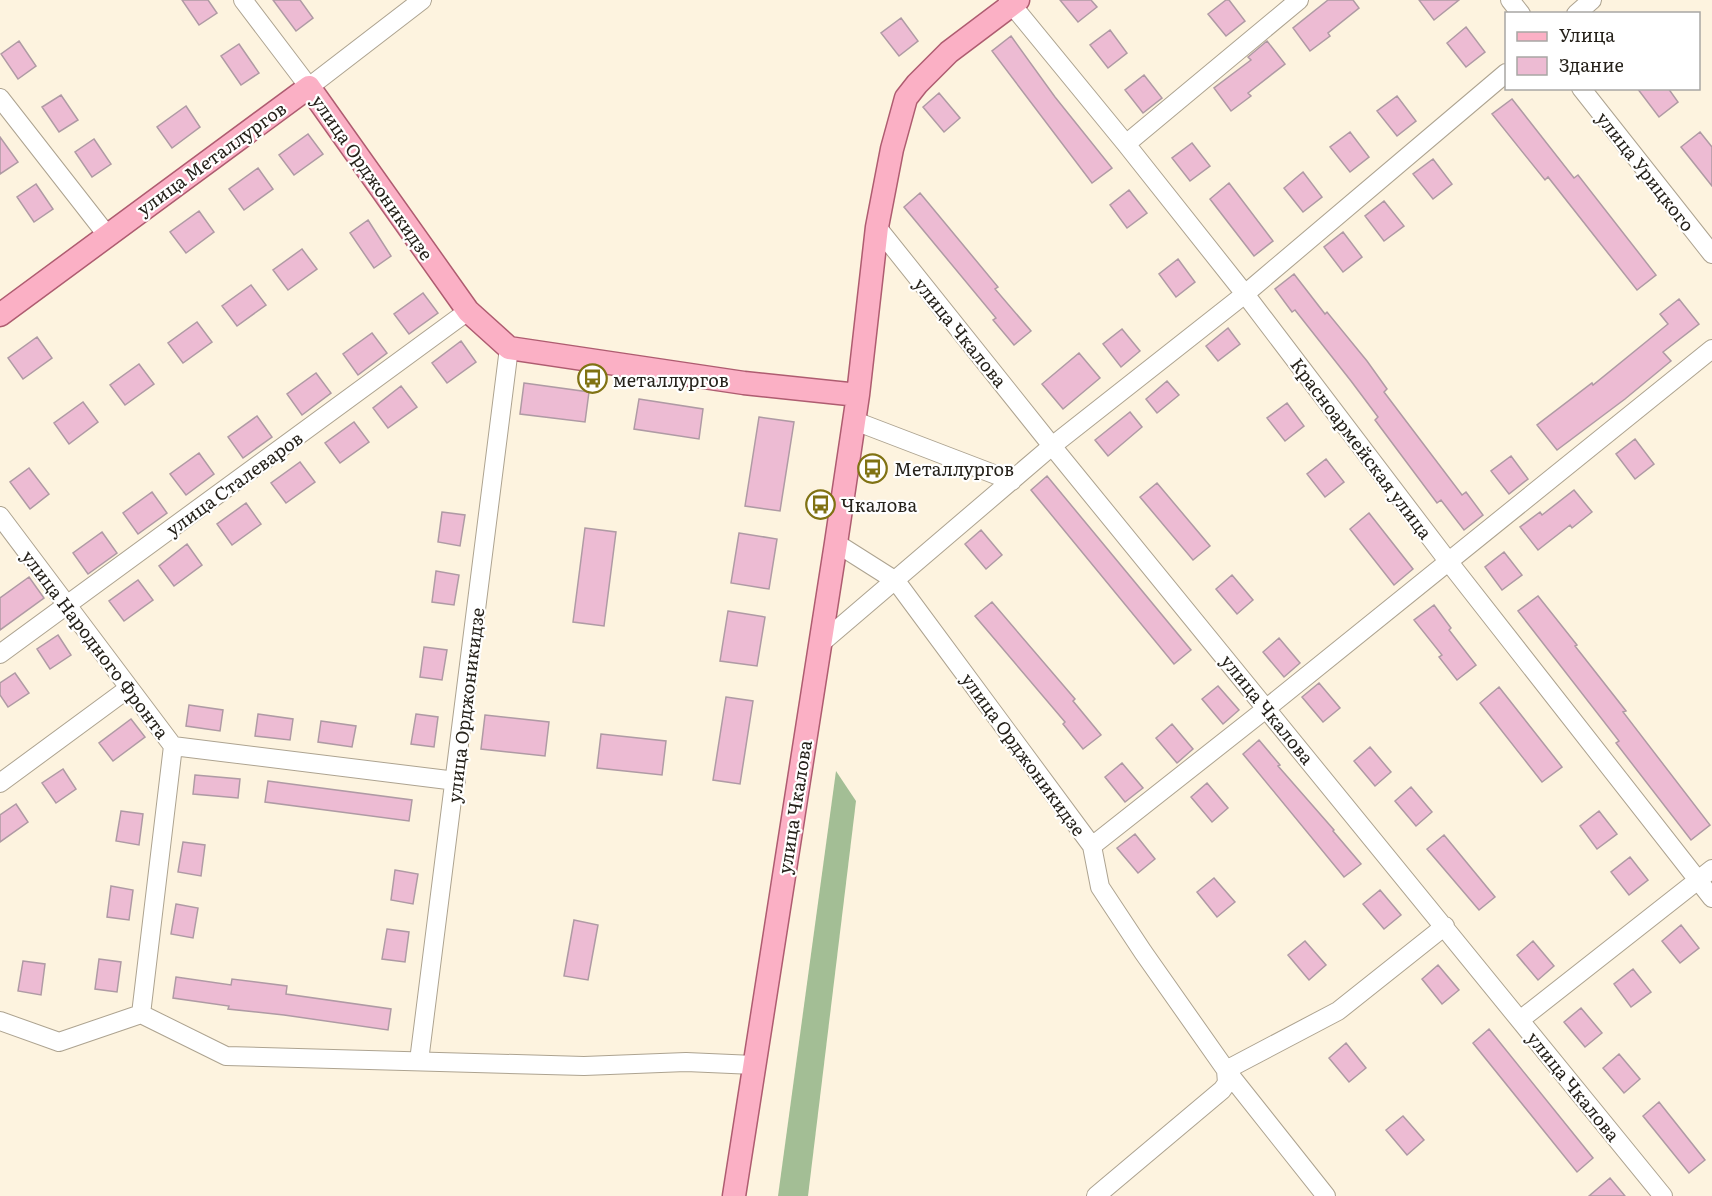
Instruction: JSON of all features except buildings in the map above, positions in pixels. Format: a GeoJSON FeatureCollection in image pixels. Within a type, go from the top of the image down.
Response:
{"type":"FeatureCollection","features":[{"type":"Feature","properties":{"kind":"main road"},"geometry":{"type":"LineString","coordinates":[[877,227],[891,149],[906,98],[949,52],[1012,2]]}},
{"type":"Feature","properties":{"kind":"main road","name":"улица Металлургов"},"geometry":{"type":"LineString","coordinates":[[0,315],[309,87]]}},
{"type":"Feature","properties":{"kind":"main road","name":"улица Орджоникидзе"},"geometry":{"type":"LineString","coordinates":[[309,87],[468,311],[509,348]]}},
{"type":"Feature","properties":{"kind":"main road","name":"улица Чкалова"},"geometry":{"type":"LineString","coordinates":[[734,1196],[855,421],[877,227]]}},
{"type":"Feature","properties":{"kind":"main road"},"geometry":{"type":"LineString","coordinates":[[509,348],[744,383],[858,395]]}},
{"type":"Feature","properties":{"kind":"street","name":"улица Орджоникидзе"},"geometry":{"type":"LineString","coordinates":[[243,0],[309,87]]}},
{"type":"Feature","properties":{"kind":"street","name":"улица Металлургов"},"geometry":{"type":"LineString","coordinates":[[309,87],[422,0]]}},
{"type":"Feature","properties":{"kind":"street"},"geometry":{"type":"LineString","coordinates":[[1126,144],[1299,0]]}},
{"type":"Feature","properties":{"kind":"street"},"geometry":{"type":"LineString","coordinates":[[1510,0],[1519,12]]}},
{"type":"Feature","properties":{"kind":"street"},"geometry":{"type":"LineString","coordinates":[[1578,12],[1592,0]]}},
{"type":"Feature","properties":{"kind":"street","name":"Красноармейская улица"},"geometry":{"type":"LineString","coordinates":[[1012,2],[1245,294],[1448,561],[1705,875],[1712,898]]}},
{"type":"Feature","properties":{"kind":"street"},"geometry":{"type":"LineString","coordinates":[[819,645],[1052,447],[1245,294],[1505,74]]}},
{"type":"Feature","properties":{"kind":"street","name":"улица Урицкого"},"geometry":{"type":"LineString","coordinates":[[1583,90],[1712,254]]}},
{"type":"Feature","properties":{"kind":"street"},"geometry":{"type":"LineString","coordinates":[[0,98],[106,235]]}},
{"type":"Feature","properties":{"kind":"street","name":"улица Чкалова"},"geometry":{"type":"LineString","coordinates":[[877,227],[1052,447],[1663,1196]]}},
{"type":"Feature","properties":{"kind":"street","name":"улица Сталеваров"},"geometry":{"type":"LineString","coordinates":[[0,654],[468,311]]}},
{"type":"Feature","properties":{"kind":"street","name":"улица Орджоникидзе"},"geometry":{"type":"LineString","coordinates":[[419,1061],[509,348]]}},
{"type":"Feature","properties":{"kind":"street"},"geometry":{"type":"LineString","coordinates":[[1092,846],[1712,349]]}},
{"type":"Feature","properties":{"kind":"street"},"geometry":{"type":"LineString","coordinates":[[855,421],[1012,481]]}},
{"type":"Feature","properties":{"kind":"street","name":"улица Народного Фронта"},"geometry":{"type":"LineString","coordinates":[[0,516],[173,746],[456,781]]}},
{"type":"Feature","properties":{"kind":"street","name":"улица Орджоникидзе"},"geometry":{"type":"LineString","coordinates":[[836,543],[896,581],[1092,846],[1100,887],[1226,1070],[1326,1196]]}},
{"type":"Feature","properties":{"kind":"street"},"geometry":{"type":"LineString","coordinates":[[0,783],[129,688]]}},
{"type":"Feature","properties":{"kind":"street"},"geometry":{"type":"LineString","coordinates":[[141,1014],[173,746]]}},
{"type":"Feature","properties":{"kind":"street"},"geometry":{"type":"LineString","coordinates":[[1520,1020],[1705,875]]}},
{"type":"Feature","properties":{"kind":"street"},"geometry":{"type":"LineString","coordinates":[[1096,1196],[1222,1090],[1227,1083],[1226,1070],[1338,1011],[1445,926]]}},
{"type":"Feature","properties":{"kind":"street"},"geometry":{"type":"LineString","coordinates":[[0,1021],[59,1042],[141,1014],[226,1056],[584,1066],[686,1062],[754,1065]]}},
{"type":"Feature","properties":{"kind":"green space"},"geometry":{"type":"Polygon","coordinates":[[[836,771],[856,801],[808,1196],[778,1196],[836,771]]]}},
{"type":"Feature","properties":{"kind":"place","name":"металлургов"},"geometry":{"type":"Point","coordinates":[592,379]}},
{"type":"Feature","properties":{"kind":"place","name":"Металлургов"},"geometry":{"type":"Point","coordinates":[873,468]}},
{"type":"Feature","properties":{"kind":"place","name":"Чкалова"},"geometry":{"type":"Point","coordinates":[820,504]}}]}
